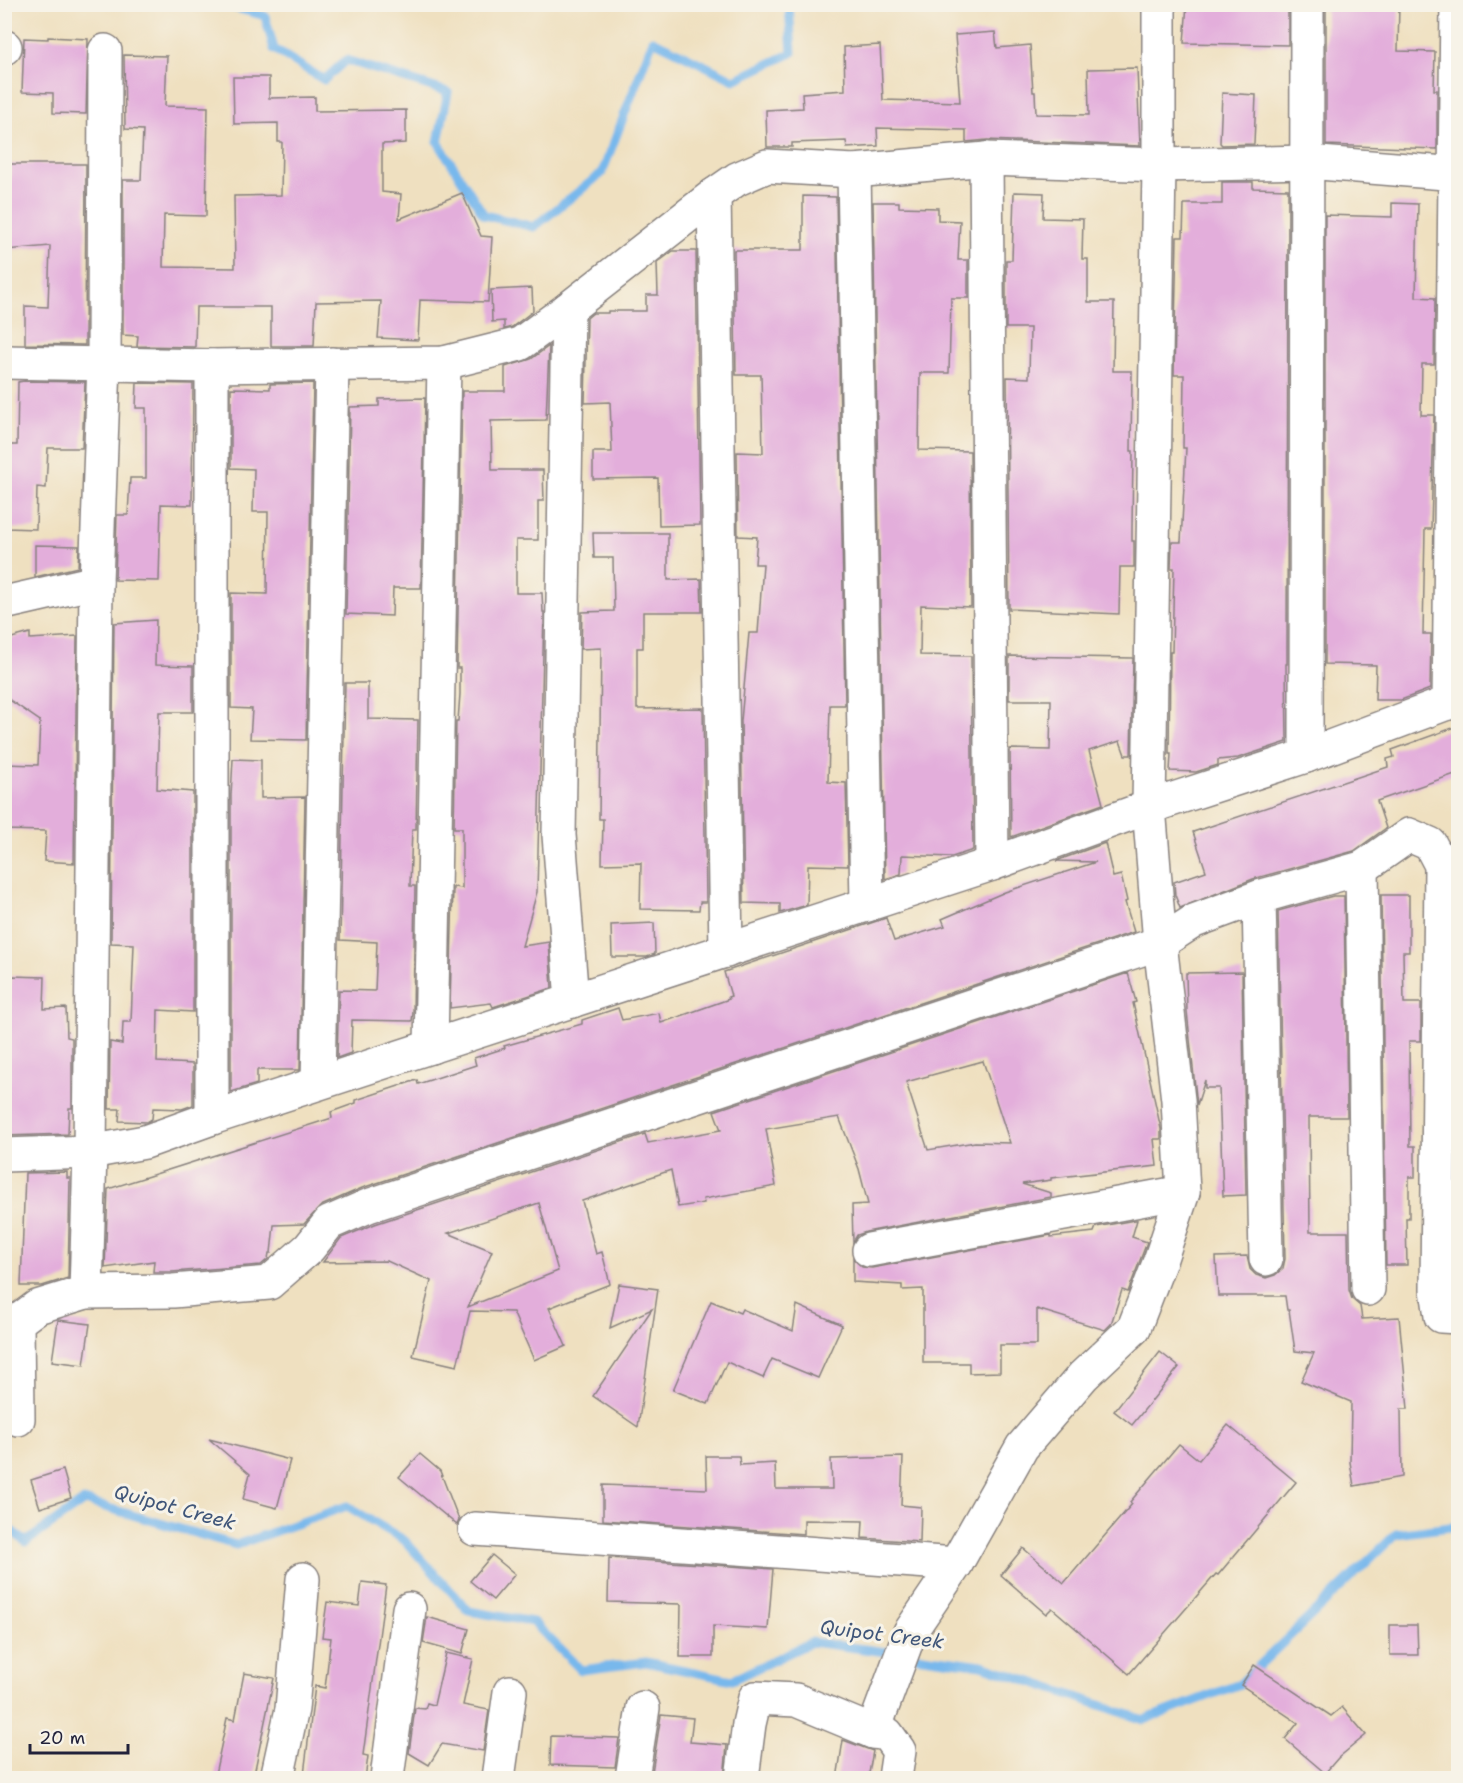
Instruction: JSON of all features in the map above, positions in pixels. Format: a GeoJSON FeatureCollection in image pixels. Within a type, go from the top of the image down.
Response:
{"type":"FeatureCollection","features":[{"type":"Feature","properties":{"kind":"street"},"geometry":{"type":"LineString","coordinates":[[873,1732],[910,1632],[956,1564],[1022,1447],[1083,1376],[1134,1328],[1183,1192],[1178,1100],[1160,943],[1149,807],[1159,165],[1159,4]]}},
{"type":"Feature","properties":{"kind":"street"},"geometry":{"type":"LineString","coordinates":[[1306,756],[1307,4]]}},
{"type":"Feature","properties":{"kind":"street"},"geometry":{"type":"LineString","coordinates":[[4,1155],[90,1152],[145,1142],[318,1083],[992,864],[1149,807],[1306,756],[1454,701],[1457,4]]}},
{"type":"Feature","properties":{"kind":"street"},"geometry":{"type":"LineString","coordinates":[[86,1292],[90,1152],[96,582],[104,364],[105,51]]}},
{"type":"Feature","properties":{"kind":"street"},"geometry":{"type":"LineString","coordinates":[[986,159],[992,864]]}},
{"type":"Feature","properties":{"kind":"street"},"geometry":{"type":"LineString","coordinates":[[4,363],[212,366],[444,363],[474,357],[520,344],[737,178],[767,166],[854,171],[986,159],[1159,165],[1307,162],[1456,174]]}},
{"type":"Feature","properties":{"kind":"street"},"geometry":{"type":"LineString","coordinates":[[854,171],[867,905]]}},
{"type":"Feature","properties":{"kind":"street"},"geometry":{"type":"LineString","coordinates":[[714,195],[726,951]]}},
{"type":"Feature","properties":{"kind":"street"},"geometry":{"type":"LineString","coordinates":[[568,309],[559,835],[572,1001]]}},
{"type":"Feature","properties":{"kind":"street"},"geometry":{"type":"LineString","coordinates":[[431,1047],[444,363]]}},
{"type":"Feature","properties":{"kind":"street"},"geometry":{"type":"LineString","coordinates":[[318,1083],[332,364]]}},
{"type":"Feature","properties":{"kind":"street"},"geometry":{"type":"LineString","coordinates":[[212,366],[212,1118]]}},
{"type":"Feature","properties":{"kind":"street"},"geometry":{"type":"LineString","coordinates":[[4,603],[96,582]]}},
{"type":"Feature","properties":{"kind":"street"},"geometry":{"type":"LineString","coordinates":[[18,1419],[17,1322],[37,1306],[86,1292],[173,1291],[269,1283],[309,1248],[329,1223],[368,1206],[1160,943],[1194,921],[1259,897],[1362,868],[1409,835],[1430,844],[1440,865],[1437,1289],[1441,1316],[1458,1317]]}},
{"type":"Feature","properties":{"kind":"street"},"geometry":{"type":"LineString","coordinates":[[1362,868],[1368,1289]]}},
{"type":"Feature","properties":{"kind":"street"},"geometry":{"type":"LineString","coordinates":[[1259,897],[1266,1259]]}},
{"type":"Feature","properties":{"kind":"street"},"geometry":{"type":"LineString","coordinates":[[869,1250],[1183,1192]]}},
{"type":"Feature","properties":{"kind":"street"},"geometry":{"type":"LineString","coordinates":[[475,1529],[956,1564]]}},
{"type":"Feature","properties":{"kind":"street"},"geometry":{"type":"LineString","coordinates":[[277,1779],[291,1709],[303,1579]]}},
{"type":"Feature","properties":{"kind":"street"},"geometry":{"type":"LineString","coordinates":[[387,1779],[409,1609]]}},
{"type":"Feature","properties":{"kind":"street"},"geometry":{"type":"LineString","coordinates":[[498,1779],[510,1692]]}},
{"type":"Feature","properties":{"kind":"street"},"geometry":{"type":"LineString","coordinates":[[742,1779],[748,1724],[755,1698],[796,1700],[873,1732],[887,1734],[899,1751],[895,1779]]}},
{"type":"Feature","properties":{"kind":"street"},"geometry":{"type":"LineString","coordinates":[[632,1779],[644,1708]]}},
{"type":"Feature","properties":{"kind":"building"},"geometry":{"type":"Polygon","coordinates":[[[1187,4],[1288,4],[1288,45],[1184,43],[1187,4]]]}},
{"type":"Feature","properties":{"kind":"building"},"geometry":{"type":"Polygon","coordinates":[[[1326,4],[1399,4],[1398,51],[1435,52],[1437,149],[1326,145],[1326,4]]]}},
{"type":"Feature","properties":{"kind":"building"},"geometry":{"type":"Polygon","coordinates":[[[995,32],[997,48],[1030,45],[1036,114],[1089,115],[1088,69],[1137,68],[1140,146],[987,140],[966,142],[966,130],[877,128],[878,146],[847,148],[846,141],[792,143],[792,147],[767,147],[766,110],[803,108],[802,93],[845,90],[844,47],[880,45],[883,100],[960,102],[955,35],[995,32]]]}},
{"type":"Feature","properties":{"kind":"building"},"geometry":{"type":"Polygon","coordinates":[[[48,37],[88,39],[86,114],[53,113],[53,93],[22,92],[24,38],[48,39],[48,37]]]}},
{"type":"Feature","properties":{"kind":"building"},"geometry":{"type":"Polygon","coordinates":[[[124,55],[167,56],[165,106],[208,107],[206,216],[164,215],[163,267],[235,268],[234,196],[281,195],[282,142],[278,142],[278,123],[234,124],[233,77],[269,77],[269,98],[315,97],[315,111],[406,110],[406,143],[382,144],[382,192],[401,194],[399,219],[462,193],[481,236],[492,237],[488,302],[420,300],[418,340],[378,338],[381,301],[316,302],[314,346],[271,346],[271,307],[196,307],[195,347],[137,346],[138,336],[123,335],[123,180],[141,180],[143,130],[125,129],[124,55]]]}},
{"type":"Feature","properties":{"kind":"building"},"geometry":{"type":"Polygon","coordinates":[[[1222,93],[1256,95],[1254,144],[1222,145],[1220,143],[1222,93]]]}},
{"type":"Feature","properties":{"kind":"building"},"geometry":{"type":"Polygon","coordinates":[[[10,164],[86,164],[85,345],[25,344],[25,306],[48,307],[50,246],[6,250],[4,216],[10,215],[10,164]]]}},
{"type":"Feature","properties":{"kind":"building"},"geometry":{"type":"Polygon","coordinates":[[[1222,182],[1253,182],[1253,188],[1288,189],[1287,742],[1238,758],[1218,760],[1218,765],[1196,772],[1170,771],[1170,652],[1172,652],[1174,568],[1171,568],[1172,542],[1181,542],[1186,448],[1183,448],[1184,375],[1174,375],[1177,237],[1183,237],[1184,204],[1222,204],[1222,182]]]}},
{"type":"Feature","properties":{"kind":"building"},"geometry":{"type":"Polygon","coordinates":[[[1014,192],[1044,193],[1043,218],[1083,219],[1082,259],[1088,259],[1088,302],[1114,302],[1113,371],[1132,371],[1131,451],[1133,451],[1134,567],[1120,567],[1119,614],[1009,609],[1007,377],[1029,378],[1030,328],[1006,328],[1006,260],[1012,260],[1014,192]]]}},
{"type":"Feature","properties":{"kind":"building"},"geometry":{"type":"Polygon","coordinates":[[[803,196],[836,197],[845,705],[830,705],[828,782],[846,783],[848,866],[808,865],[807,905],[780,913],[780,904],[744,903],[741,721],[749,633],[758,633],[763,564],[755,564],[757,537],[738,536],[737,452],[763,453],[761,375],[736,375],[734,250],[803,250],[803,196]]]}},
{"type":"Feature","properties":{"kind":"building"},"geometry":{"type":"Polygon","coordinates":[[[873,202],[899,202],[899,207],[938,208],[938,220],[960,221],[958,260],[968,260],[968,298],[951,298],[949,373],[920,373],[919,450],[970,451],[971,607],[921,605],[920,655],[971,656],[973,850],[952,857],[902,855],[901,874],[885,879],[873,202]]]}},
{"type":"Feature","properties":{"kind":"building"},"geometry":{"type":"Polygon","coordinates":[[[1392,203],[1418,204],[1416,297],[1435,298],[1434,364],[1422,364],[1421,415],[1434,415],[1431,529],[1425,529],[1423,634],[1431,634],[1430,689],[1401,700],[1375,700],[1376,665],[1325,664],[1325,215],[1392,217],[1392,203]]]}},
{"type":"Feature","properties":{"kind":"building"},"geometry":{"type":"Polygon","coordinates":[[[673,251],[696,251],[700,525],[659,526],[658,478],[593,479],[593,452],[612,452],[610,402],[585,403],[587,318],[593,313],[608,313],[608,311],[646,311],[646,295],[658,295],[657,263],[673,251]]]}},
{"type":"Feature","properties":{"kind":"building"},"geometry":{"type":"Polygon","coordinates":[[[532,288],[533,311],[512,327],[504,329],[504,321],[492,322],[491,290],[532,288]]]}},
{"type":"Feature","properties":{"kind":"building"},"geometry":{"type":"Polygon","coordinates":[[[549,346],[546,420],[491,421],[492,470],[543,470],[544,501],[538,501],[538,540],[516,540],[516,593],[542,593],[544,612],[537,892],[522,946],[549,942],[552,988],[493,1007],[491,1003],[450,1008],[453,887],[462,888],[462,828],[454,828],[456,721],[458,721],[460,694],[460,668],[457,668],[462,391],[505,391],[505,367],[531,359],[549,346]]]}},
{"type":"Feature","properties":{"kind":"building"},"geometry":{"type":"Polygon","coordinates":[[[18,382],[85,382],[82,448],[48,448],[46,488],[37,487],[36,529],[6,528],[8,486],[4,486],[5,445],[17,445],[18,382]]]}},
{"type":"Feature","properties":{"kind":"building"},"geometry":{"type":"Polygon","coordinates":[[[137,383],[193,384],[192,505],[161,504],[159,581],[115,580],[117,515],[128,515],[130,478],[146,478],[146,408],[136,408],[137,383]]]}},
{"type":"Feature","properties":{"kind":"building"},"geometry":{"type":"Polygon","coordinates":[[[313,383],[306,740],[250,739],[252,709],[231,708],[231,593],[267,594],[268,512],[253,512],[254,469],[231,468],[231,388],[270,389],[270,384],[313,383]]]}},
{"type":"Feature","properties":{"kind":"building"},"geometry":{"type":"Polygon","coordinates":[[[425,398],[421,588],[393,588],[392,616],[346,614],[350,407],[379,406],[379,399],[425,398]]]}},
{"type":"Feature","properties":{"kind":"building"},"geometry":{"type":"Polygon","coordinates":[[[593,533],[668,533],[668,580],[701,579],[702,612],[643,612],[643,648],[637,648],[637,709],[703,708],[706,902],[700,902],[699,910],[640,909],[641,863],[602,864],[603,819],[599,819],[601,648],[581,649],[582,612],[614,611],[613,558],[594,558],[593,533]]]}},
{"type":"Feature","properties":{"kind":"building"},"geometry":{"type":"Polygon","coordinates":[[[35,545],[79,546],[78,567],[35,577],[35,545]]]}},
{"type":"Feature","properties":{"kind":"building"},"geometry":{"type":"Polygon","coordinates":[[[156,620],[155,665],[193,666],[193,712],[159,712],[157,789],[193,792],[193,1012],[158,1010],[157,1062],[193,1064],[193,1105],[182,1109],[153,1108],[152,1119],[147,1122],[119,1121],[120,1109],[109,1109],[110,1042],[122,1044],[123,1022],[131,1022],[134,944],[111,943],[114,623],[156,620]]]}},
{"type":"Feature","properties":{"kind":"building"},"geometry":{"type":"Polygon","coordinates":[[[30,633],[30,639],[77,636],[74,863],[44,861],[46,831],[4,830],[4,764],[38,765],[40,721],[4,696],[4,640],[30,633]]]}},
{"type":"Feature","properties":{"kind":"building"},"geometry":{"type":"Polygon","coordinates":[[[1009,656],[1133,658],[1131,755],[1125,755],[1120,741],[1089,751],[1103,804],[1011,837],[1010,749],[1050,750],[1051,700],[1009,700],[1009,656]]]}},
{"type":"Feature","properties":{"kind":"building"},"geometry":{"type":"Polygon","coordinates":[[[345,683],[368,683],[368,719],[418,720],[416,829],[412,829],[410,886],[415,886],[413,1012],[412,1021],[352,1020],[351,1053],[337,1058],[339,990],[375,991],[377,942],[340,940],[345,683]]]}},
{"type":"Feature","properties":{"kind":"building"},"geometry":{"type":"Polygon","coordinates":[[[1458,726],[1458,773],[1377,801],[1386,828],[1354,851],[1253,879],[1180,908],[1175,895],[1174,882],[1206,871],[1193,832],[1388,767],[1387,759],[1394,757],[1392,750],[1458,726]]]}},
{"type":"Feature","properties":{"kind":"building"},"geometry":{"type":"Polygon","coordinates":[[[233,759],[261,760],[261,798],[305,797],[300,1070],[257,1070],[257,1084],[231,1092],[231,795],[233,759]]]}},
{"type":"Feature","properties":{"kind":"building"},"geometry":{"type":"Polygon","coordinates":[[[1105,843],[1113,877],[1121,875],[1127,901],[1125,902],[1134,932],[362,1188],[321,1206],[304,1224],[274,1225],[271,1253],[261,1265],[153,1272],[154,1261],[105,1268],[108,1189],[332,1118],[331,1112],[356,1103],[356,1100],[417,1080],[418,1084],[476,1065],[474,1058],[505,1048],[504,1046],[582,1024],[582,1020],[618,1008],[622,1020],[659,1013],[661,1023],[729,999],[728,997],[731,996],[724,972],[886,918],[894,941],[945,926],[942,919],[1005,892],[1096,862],[1056,861],[1105,843]]]}},
{"type":"Feature","properties":{"kind":"building"},"geometry":{"type":"Polygon","coordinates":[[[1381,895],[1409,895],[1409,952],[1403,952],[1404,1003],[1421,1003],[1421,1041],[1409,1041],[1410,1146],[1415,1146],[1415,1177],[1409,1177],[1409,1218],[1406,1218],[1407,1265],[1386,1265],[1381,895]]]}},
{"type":"Feature","properties":{"kind":"building"},"geometry":{"type":"Polygon","coordinates":[[[1333,896],[1344,896],[1347,1117],[1309,1117],[1310,1232],[1348,1232],[1349,1290],[1352,1299],[1360,1306],[1362,1319],[1399,1317],[1408,1409],[1401,1409],[1402,1477],[1354,1486],[1350,1462],[1351,1402],[1301,1381],[1314,1353],[1295,1351],[1285,1296],[1218,1296],[1216,1257],[1247,1256],[1250,1269],[1256,1275],[1266,1278],[1275,1275],[1283,1268],[1285,1259],[1278,911],[1333,896]]]}},
{"type":"Feature","properties":{"kind":"building"},"geometry":{"type":"Polygon","coordinates":[[[654,923],[655,954],[647,957],[612,957],[611,925],[654,923]]]}},
{"type":"Feature","properties":{"kind":"building"},"geometry":{"type":"Polygon","coordinates":[[[1242,972],[1246,1195],[1223,1196],[1219,1088],[1205,1088],[1205,1080],[1197,1105],[1187,1011],[1186,973],[1242,972]]]}},
{"type":"Feature","properties":{"kind":"building"},"geometry":{"type":"Polygon","coordinates":[[[1128,973],[1136,1002],[1133,1003],[1161,1129],[1161,1139],[1154,1139],[1157,1166],[1051,1178],[1051,1180],[1022,1184],[1051,1193],[1051,1197],[866,1232],[857,1235],[853,1242],[852,1205],[868,1204],[859,1169],[839,1117],[766,1129],[776,1186],[703,1199],[704,1203],[678,1207],[671,1170],[582,1201],[596,1254],[602,1252],[610,1284],[549,1308],[566,1346],[534,1360],[513,1312],[470,1311],[457,1366],[413,1356],[431,1281],[387,1261],[323,1262],[341,1238],[375,1224],[645,1134],[648,1143],[721,1130],[714,1111],[1128,973]],[[983,1061],[906,1082],[928,1150],[975,1142],[1010,1143],[983,1061]],[[539,1203],[448,1233],[492,1251],[468,1307],[558,1271],[539,1203]]]}},
{"type":"Feature","properties":{"kind":"building"},"geometry":{"type":"Polygon","coordinates":[[[11,976],[45,977],[44,1009],[66,1008],[67,1037],[72,1038],[72,1108],[69,1108],[68,1134],[4,1136],[4,1041],[7,1041],[11,976]]]}},
{"type":"Feature","properties":{"kind":"building"},"geometry":{"type":"Polygon","coordinates":[[[67,1172],[67,1178],[70,1178],[68,1278],[42,1286],[21,1286],[25,1173],[67,1172]]]}},
{"type":"Feature","properties":{"kind":"building"},"geometry":{"type":"Polygon","coordinates":[[[1137,1220],[1132,1237],[1147,1242],[1128,1292],[1122,1290],[1111,1324],[1105,1330],[1037,1309],[1037,1345],[1000,1345],[1000,1372],[969,1373],[969,1363],[923,1363],[923,1289],[902,1290],[902,1285],[853,1282],[853,1258],[862,1267],[872,1268],[1051,1235],[1051,1237],[1094,1232],[1096,1227],[1137,1220]]]}},
{"type":"Feature","properties":{"kind":"building"},"geometry":{"type":"Polygon","coordinates":[[[619,1284],[658,1289],[638,1427],[593,1396],[652,1309],[610,1328],[619,1284]]]}},
{"type":"Feature","properties":{"kind":"building"},"geometry":{"type":"Polygon","coordinates":[[[711,1301],[740,1313],[742,1309],[793,1331],[797,1305],[842,1325],[818,1378],[772,1359],[763,1378],[727,1362],[708,1404],[673,1390],[711,1301]]]}},
{"type":"Feature","properties":{"kind":"building"},"geometry":{"type":"Polygon","coordinates":[[[58,1320],[90,1324],[84,1365],[52,1361],[58,1320]]]}},
{"type":"Feature","properties":{"kind":"building"},"geometry":{"type":"Polygon","coordinates":[[[1160,1352],[1179,1367],[1132,1425],[1114,1411],[1160,1352]]]}},
{"type":"Feature","properties":{"kind":"building"},"geometry":{"type":"Polygon","coordinates":[[[1228,1425],[1296,1482],[1218,1575],[1216,1574],[1129,1674],[1052,1608],[1046,1614],[1001,1575],[1023,1548],[1064,1583],[1132,1504],[1130,1502],[1179,1444],[1199,1460],[1228,1425]]]}},
{"type":"Feature","properties":{"kind":"building"},"geometry":{"type":"Polygon","coordinates":[[[209,1439],[290,1460],[277,1508],[243,1499],[250,1474],[209,1439]]]}},
{"type":"Feature","properties":{"kind":"building"},"geometry":{"type":"Polygon","coordinates":[[[420,1454],[440,1471],[459,1520],[457,1525],[399,1477],[420,1454]]]}},
{"type":"Feature","properties":{"kind":"building"},"geometry":{"type":"Polygon","coordinates":[[[706,1456],[739,1456],[740,1465],[775,1463],[776,1489],[832,1489],[831,1459],[903,1457],[901,1505],[921,1507],[920,1542],[862,1538],[863,1521],[804,1520],[804,1534],[603,1520],[603,1485],[707,1489],[706,1456]]]}},
{"type":"Feature","properties":{"kind":"building"},"geometry":{"type":"Polygon","coordinates":[[[63,1470],[71,1498],[40,1508],[31,1480],[63,1470]]]}},
{"type":"Feature","properties":{"kind":"building"},"geometry":{"type":"Polygon","coordinates":[[[492,1555],[515,1574],[493,1600],[470,1581],[492,1555]]]}},
{"type":"Feature","properties":{"kind":"building"},"geometry":{"type":"Polygon","coordinates":[[[609,1558],[773,1569],[768,1629],[713,1626],[713,1657],[680,1657],[681,1604],[608,1602],[609,1558]]]}},
{"type":"Feature","properties":{"kind":"building"},"geometry":{"type":"Polygon","coordinates":[[[362,1582],[386,1585],[363,1755],[368,1756],[365,1779],[336,1779],[304,1774],[315,1686],[325,1688],[331,1638],[322,1637],[327,1602],[359,1606],[362,1582]]]}},
{"type":"Feature","properties":{"kind":"building"},"geometry":{"type":"Polygon","coordinates":[[[427,1617],[469,1629],[462,1654],[423,1643],[427,1617]]]}},
{"type":"Feature","properties":{"kind":"building"},"geometry":{"type":"Polygon","coordinates":[[[1390,1625],[1417,1625],[1418,1655],[1390,1655],[1390,1625]]]}},
{"type":"Feature","properties":{"kind":"building"},"geometry":{"type":"Polygon","coordinates":[[[446,1653],[473,1659],[463,1705],[489,1710],[483,1751],[442,1744],[429,1765],[409,1753],[415,1708],[425,1709],[427,1703],[434,1705],[446,1653]]]}},
{"type":"Feature","properties":{"kind":"building"},"geometry":{"type":"Polygon","coordinates":[[[1254,1665],[1331,1716],[1342,1707],[1366,1735],[1338,1758],[1325,1773],[1285,1739],[1298,1723],[1241,1685],[1254,1665]]]}},
{"type":"Feature","properties":{"kind":"building"},"geometry":{"type":"Polygon","coordinates":[[[244,1673],[274,1678],[253,1779],[214,1779],[227,1718],[235,1720],[244,1673]]]}},
{"type":"Feature","properties":{"kind":"building"},"geometry":{"type":"Polygon","coordinates":[[[661,1715],[693,1718],[690,1742],[727,1745],[724,1779],[651,1779],[661,1715]]]}},
{"type":"Feature","properties":{"kind":"building"},"geometry":{"type":"Polygon","coordinates":[[[551,1736],[619,1738],[615,1767],[550,1765],[551,1736]]]}},
{"type":"Feature","properties":{"kind":"building"},"geometry":{"type":"Polygon","coordinates":[[[843,1740],[873,1751],[868,1779],[837,1779],[843,1740]]]}},
{"type":"Feature","properties":{"kind":"waterway"},"geometry":{"type":"LineString","coordinates":[[221,4],[265,16],[274,49],[324,80],[346,60],[448,92],[438,142],[484,215],[534,227],[602,173],[653,40],[734,80],[792,53],[789,4]]}},
{"type":"Feature","properties":{"kind":"waterway","name":"Quipot Creek"},"geometry":{"type":"LineString","coordinates":[[4,1525],[26,1542],[84,1501],[236,1545],[347,1506],[404,1540],[469,1611],[533,1622],[581,1670],[646,1662],[732,1680],[812,1642],[982,1665],[1144,1720],[1240,1684],[1396,1534],[1458,1526]]}}]}
